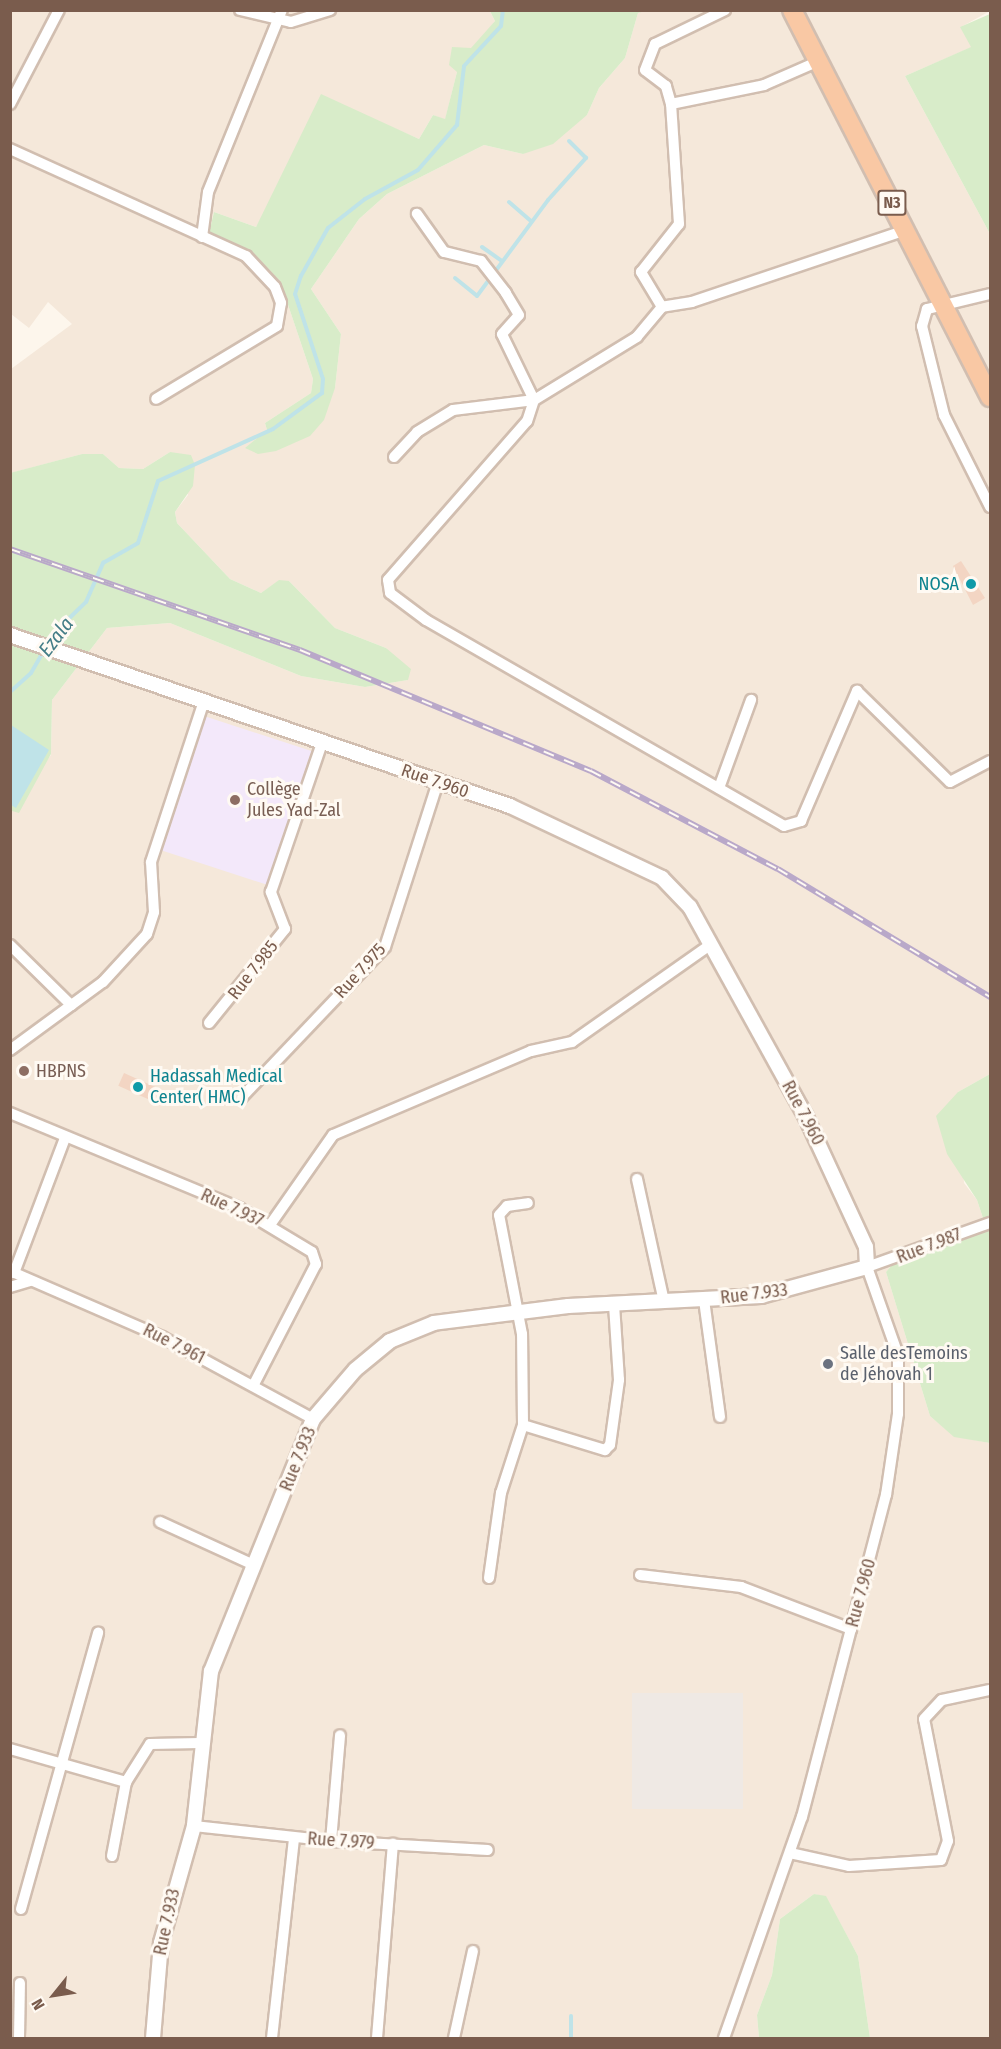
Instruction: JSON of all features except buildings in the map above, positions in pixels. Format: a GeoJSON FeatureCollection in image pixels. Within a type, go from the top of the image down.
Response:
{"type":"FeatureCollection","features":[{"type":"Feature","properties":{"kind":"highway","name":"N3"},"geometry":{"type":"LineString","coordinates":[[792,10],[990,397]]}},
{"type":"Feature","properties":{"kind":"street"},"geometry":{"type":"LineString","coordinates":[[10,104],[60,10]]}},
{"type":"Feature","properties":{"kind":"street"},"geometry":{"type":"LineString","coordinates":[[240,10],[283,15],[330,10]]}},
{"type":"Feature","properties":{"kind":"street"},"geometry":{"type":"LineString","coordinates":[[662,307],[641,272],[679,224],[681,190],[670,152],[671,104],[666,86],[645,70],[655,44],[725,10]]}},
{"type":"Feature","properties":{"kind":"street"},"geometry":{"type":"LineString","coordinates":[[202,237],[208,192],[283,15]]}},
{"type":"Feature","properties":{"kind":"street"},"geometry":{"type":"LineString","coordinates":[[671,104],[765,85],[819,62]]}},
{"type":"Feature","properties":{"kind":"street"},"geometry":{"type":"LineString","coordinates":[[10,149],[202,237],[259,266],[275,287],[282,318],[156,399]]}},
{"type":"Feature","properties":{"kind":"street"},"geometry":{"type":"LineString","coordinates":[[417,214],[444,252],[481,261],[506,293],[519,315],[502,334],[534,400],[526,422],[395,566],[388,580],[390,593],[426,620],[784,826],[801,821],[857,691],[950,782],[990,761]]}},
{"type":"Feature","properties":{"kind":"street"},"geometry":{"type":"LineString","coordinates":[[394,457],[417,432],[453,410],[534,400],[637,337],[662,307],[692,302],[906,230]]}},
{"type":"Feature","properties":{"kind":"street"},"geometry":{"type":"LineString","coordinates":[[990,294],[927,309],[922,326],[944,415],[990,507]]}},
{"type":"Feature","properties":{"kind":"street","name":"Rue 7.960"},"geometry":{"type":"LineString","coordinates":[[10,635],[554,823],[662,878],[690,907],[856,1217],[867,1267],[892,1335],[899,1379],[886,1495],[790,1853],[724,2038]]}},
{"type":"Feature","properties":{"kind":"street"},"geometry":{"type":"LineString","coordinates":[[719,788],[751,700]]}},
{"type":"Feature","properties":{"kind":"street"},"geometry":{"type":"LineString","coordinates":[[10,1050],[103,982],[147,934],[154,912],[151,862],[204,701]]}},
{"type":"Feature","properties":{"kind":"street","name":"Rue 7.985"},"geometry":{"type":"LineString","coordinates":[[209,1023],[285,929],[271,892],[322,744]]}},
{"type":"Feature","properties":{"kind":"street","name":"Rue 7.975"},"geometry":{"type":"LineString","coordinates":[[242,1097],[385,947],[438,782]]}},
{"type":"Feature","properties":{"kind":"street"},"geometry":{"type":"LineString","coordinates":[[10,945],[71,1005]]}},
{"type":"Feature","properties":{"kind":"street"},"geometry":{"type":"LineString","coordinates":[[270,1225],[333,1135],[531,1051],[573,1041],[710,945]]}},
{"type":"Feature","properties":{"kind":"street","name":"Rue 7.937"},"geometry":{"type":"LineString","coordinates":[[10,1113],[270,1225],[302,1243],[315,1264],[253,1386]]}},
{"type":"Feature","properties":{"kind":"street"},"geometry":{"type":"LineString","coordinates":[[12,1272],[65,1138]]}},
{"type":"Feature","properties":{"kind":"street"},"geometry":{"type":"LineString","coordinates":[[637,1179],[664,1302]]}},
{"type":"Feature","properties":{"kind":"street"},"geometry":{"type":"LineString","coordinates":[[489,1578],[501,1493],[523,1425],[519,1383],[523,1341],[515,1311],[499,1215],[507,1206],[528,1203]]}},
{"type":"Feature","properties":{"kind":"street","name":"Rue 7.987"},"geometry":{"type":"LineString","coordinates":[[867,1267],[990,1223]]}},
{"type":"Feature","properties":{"kind":"street","name":"Rue 7.933"},"geometry":{"type":"LineString","coordinates":[[153,2038],[161,1943],[194,1826],[200,1743],[218,1648],[314,1419],[355,1370],[390,1341],[434,1323],[515,1311],[704,1300],[801,1288],[867,1267]]}},
{"type":"Feature","properties":{"kind":"street","name":"Rue 7.961"},"geometry":{"type":"LineString","coordinates":[[12,1272],[162,1336],[314,1419]]}},
{"type":"Feature","properties":{"kind":"street"},"geometry":{"type":"LineString","coordinates":[[10,1287],[30,1281]]}},
{"type":"Feature","properties":{"kind":"street"},"geometry":{"type":"LineString","coordinates":[[704,1300],[720,1417]]}},
{"type":"Feature","properties":{"kind":"street"},"geometry":{"type":"LineString","coordinates":[[523,1425],[604,1450],[610,1444],[619,1380],[614,1304]]}},
{"type":"Feature","properties":{"kind":"street"},"geometry":{"type":"LineString","coordinates":[[160,1522],[254,1565]]}},
{"type":"Feature","properties":{"kind":"street"},"geometry":{"type":"LineString","coordinates":[[640,1575],[741,1587],[851,1629]]}},
{"type":"Feature","properties":{"kind":"street"},"geometry":{"type":"LineString","coordinates":[[21,1908],[98,1633]]}},
{"type":"Feature","properties":{"kind":"street"},"geometry":{"type":"LineString","coordinates":[[790,1853],[849,1866],[941,1860],[948,1841],[924,1719],[942,1700],[990,1690]]}},
{"type":"Feature","properties":{"kind":"street"},"geometry":{"type":"LineString","coordinates":[[331,1841],[340,1735]]}},
{"type":"Feature","properties":{"kind":"street"},"geometry":{"type":"LineString","coordinates":[[112,1856],[126,1782],[150,1744],[200,1743]]}},
{"type":"Feature","properties":{"kind":"street"},"geometry":{"type":"LineString","coordinates":[[10,1749],[63,1762],[126,1782]]}},
{"type":"Feature","properties":{"kind":"street","name":"Rue 7.979"},"geometry":{"type":"LineString","coordinates":[[194,1826],[294,1838],[488,1850]]}},
{"type":"Feature","properties":{"kind":"street"},"geometry":{"type":"LineString","coordinates":[[272,2038],[294,1838]]}},
{"type":"Feature","properties":{"kind":"street"},"geometry":{"type":"LineString","coordinates":[[377,2038],[393,1844]]}},
{"type":"Feature","properties":{"kind":"street"},"geometry":{"type":"LineString","coordinates":[[454,2038],[473,1951]]}},
{"type":"Feature","properties":{"kind":"street"},"geometry":{"type":"LineString","coordinates":[[16,2037],[20,1983]]}},
{"type":"Feature","properties":{"kind":"shaded area"},"geometry":{"type":"Polygon","coordinates":[[[645,10],[990,11],[961,27],[972,47],[905,76],[990,234],[990,1074],[958,1092],[964,1183],[977,1200],[987,1230],[896,1260],[886,1272],[930,1416],[954,1436],[990,1443],[990,2038],[870,2038],[858,1956],[826,1897],[814,1894],[780,1919],[772,1975],[757,2015],[759,2038],[11,2038],[10,810],[51,755],[52,700],[107,628],[170,623],[301,676],[365,687],[408,680],[386,648],[335,628],[289,581],[279,581],[261,593],[230,579],[177,523],[175,512],[188,495],[170,452],[143,469],[119,468],[103,454],[82,454],[11,473],[11,369],[72,324],[48,302],[29,328],[11,314],[11,11],[490,11],[495,21],[457,72],[445,120],[433,115],[419,139],[389,126],[268,206],[256,227],[214,212],[209,233],[256,256],[280,281],[313,379],[311,393],[265,423],[267,430],[244,445],[335,388],[341,334],[311,289],[359,219],[387,194],[484,145],[523,154],[587,115],[599,88],[625,58],[638,13],[645,10]]]}},
{"type":"Feature","properties":{"kind":"shaded area","name":"Collège Jules Yad-Zal"},"geometry":{"type":"Polygon","coordinates":[[[204,716],[311,751],[268,885],[160,850],[204,716]]]}},
{"type":"Feature","properties":{"kind":"shaded area"},"geometry":{"type":"Polygon","coordinates":[[[632,1693],[743,1693],[743,1809],[632,1809],[632,1693]]]}},
{"type":"Feature","properties":{"kind":"green space"},"geometry":{"type":"Polygon","coordinates":[[[490,11],[645,11],[638,13],[625,58],[599,88],[587,115],[553,144],[523,154],[484,145],[387,194],[359,219],[311,289],[341,334],[335,388],[324,420],[310,436],[276,451],[258,454],[245,448],[267,430],[265,423],[311,393],[313,379],[280,281],[256,256],[209,233],[214,212],[256,227],[321,94],[419,139],[433,115],[445,119],[457,72],[449,65],[452,47],[471,48],[495,21],[490,11]]]}},
{"type":"Feature","properties":{"kind":"green space"},"geometry":{"type":"Polygon","coordinates":[[[990,14],[990,234],[905,76],[971,47],[960,27],[990,14]]]}},
{"type":"Feature","properties":{"kind":"green space"},"geometry":{"type":"Polygon","coordinates":[[[170,452],[191,455],[195,465],[193,486],[175,512],[177,523],[230,579],[261,593],[279,580],[289,581],[335,628],[386,648],[411,669],[408,680],[365,687],[301,676],[170,623],[107,628],[52,700],[51,754],[19,813],[12,811],[10,473],[82,454],[103,454],[119,468],[143,469],[170,452]]]}},
{"type":"Feature","properties":{"kind":"green space"},"geometry":{"type":"Polygon","coordinates":[[[990,1074],[990,1443],[954,1437],[930,1416],[886,1272],[896,1260],[987,1230],[977,1200],[947,1154],[936,1116],[958,1092],[990,1074]]]}},
{"type":"Feature","properties":{"kind":"green space"},"geometry":{"type":"Polygon","coordinates":[[[814,1894],[826,1896],[858,1956],[870,2038],[759,2038],[757,2015],[772,1975],[780,1919],[814,1894]]]}},
{"type":"Feature","properties":{"kind":"water"},"geometry":{"type":"Polygon","coordinates":[[[11,725],[49,750],[16,808],[11,805],[11,725]]]}},
{"type":"Feature","properties":{"kind":"waterway","name":"Ezala"},"geometry":{"type":"LineString","coordinates":[[10,692],[31,673],[54,633],[86,602],[103,563],[138,543],[158,481],[273,429],[322,393],[323,379],[295,294],[301,276],[328,228],[365,199],[418,170],[457,125],[464,66],[501,26],[503,10]]}},
{"type":"Feature","properties":{"kind":"waterway"},"geometry":{"type":"LineString","coordinates":[[455,278],[477,296],[548,200],[586,158],[569,141]]}},
{"type":"Feature","properties":{"kind":"waterway"},"geometry":{"type":"LineString","coordinates":[[509,202],[531,221]]}},
{"type":"Feature","properties":{"kind":"waterway"},"geometry":{"type":"LineString","coordinates":[[482,247],[502,261]]}},
{"type":"Feature","properties":{"kind":"waterway"},"geometry":{"type":"LineString","coordinates":[[571,2016],[571,2038]]}},
{"type":"Feature","properties":{"kind":"railway"},"geometry":{"type":"LineString","coordinates":[[10,549],[300,650],[591,771],[778,869],[990,997]]}},
{"type":"Feature","properties":{"kind":"place","name":"NOSA"},"geometry":{"type":"Point","coordinates":[971,584]}},
{"type":"Feature","properties":{"kind":"place","name":"Collège Jules Yad-Zal"},"geometry":{"type":"Point","coordinates":[235,800]}},
{"type":"Feature","properties":{"kind":"place","name":"HBPNS"},"geometry":{"type":"Point","coordinates":[24,1071]}},
{"type":"Feature","properties":{"kind":"place","name":"Hadassah Medical Center( HMC)"},"geometry":{"type":"Point","coordinates":[138,1087]}},
{"type":"Feature","properties":{"kind":"place","name":"Salle desTemoins de Jéhovah 1"},"geometry":{"type":"Point","coordinates":[828,1364]}}]}
